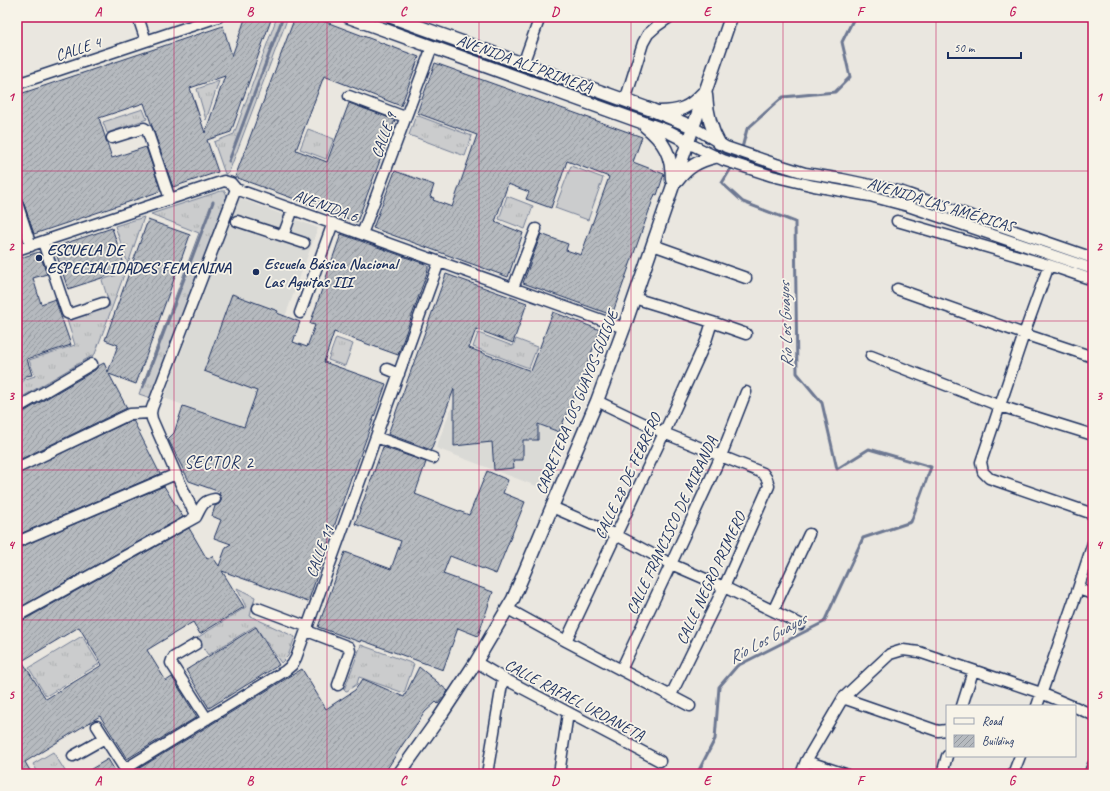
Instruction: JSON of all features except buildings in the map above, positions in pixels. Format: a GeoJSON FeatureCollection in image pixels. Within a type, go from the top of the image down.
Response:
{"type":"FeatureCollection","features":[{"type":"Feature","properties":{"kind":"main road","name":"AVENIDA ALÍ PRIMERA"},"geometry":{"type":"LineString","coordinates":[[349,17],[669,132],[688,143]]}},
{"type":"Feature","properties":{"kind":"main road","name":"AVENIDA ALÍ PRIMERA"},"geometry":{"type":"LineString","coordinates":[[392,17],[652,110],[693,127]]}},
{"type":"Feature","properties":{"kind":"main road","name":"CARRETERA LOS GUAYOS-GUIGUE"},"geometry":{"type":"LineString","coordinates":[[399,774],[439,718],[476,662],[513,599],[597,401],[653,245],[731,17]]}},
{"type":"Feature","properties":{"kind":"main road"},"geometry":{"type":"LineString","coordinates":[[652,110],[658,112],[670,112],[682,109],[693,103],[706,89]]}},
{"type":"Feature","properties":{"kind":"main road"},"geometry":{"type":"LineString","coordinates":[[706,89],[708,116],[715,136],[723,145]]}},
{"type":"Feature","properties":{"kind":"main road"},"geometry":{"type":"LineString","coordinates":[[638,121],[653,132],[668,152],[671,164],[672,189]]}},
{"type":"Feature","properties":{"kind":"main road"},"geometry":{"type":"LineString","coordinates":[[672,189],[684,172],[692,166],[719,159]]}},
{"type":"Feature","properties":{"kind":"street"},"geometry":{"type":"LineString","coordinates":[[138,17],[146,41]]}},
{"type":"Feature","properties":{"kind":"street","name":"CALLE 4"},"geometry":{"type":"LineString","coordinates":[[17,84],[218,17]]}},
{"type":"Feature","properties":{"kind":"street"},"geometry":{"type":"LineString","coordinates":[[523,64],[540,17]]}},
{"type":"Feature","properties":{"kind":"street"},"geometry":{"type":"LineString","coordinates":[[625,101],[643,43],[648,34],[670,17]]}},
{"type":"Feature","properties":{"kind":"street","name":"CALLE 9"},"geometry":{"type":"LineString","coordinates":[[362,234],[402,142],[406,117],[432,47]]}},
{"type":"Feature","properties":{"kind":"street"},"geometry":{"type":"LineString","coordinates":[[350,96],[406,117]]}},
{"type":"Feature","properties":{"kind":"street","name":"AVENIDA LAS AMÉRICAS"},"geometry":{"type":"LineString","coordinates":[[693,127],[723,145],[776,164],[804,173],[899,191],[1093,258]]}},
{"type":"Feature","properties":{"kind":"street"},"geometry":{"type":"LineString","coordinates":[[112,138],[144,128],[147,130],[170,199]]}},
{"type":"Feature","properties":{"kind":"street","name":"AVENIDA LAS AMÉRICAS"},"geometry":{"type":"LineString","coordinates":[[688,143],[719,159],[772,176],[814,186],[870,196],[908,206],[1093,269]]}},
{"type":"Feature","properties":{"kind":"street","name":"AVENIDA 6"},"geometry":{"type":"LineString","coordinates":[[17,250],[224,181],[231,183],[236,189],[512,288],[541,302],[624,328]]}},
{"type":"Feature","properties":{"kind":"street"},"geometry":{"type":"LineString","coordinates":[[196,517],[152,419],[151,413],[236,189]]}},
{"type":"Feature","properties":{"kind":"street"},"geometry":{"type":"LineString","coordinates":[[17,203],[31,246]]}},
{"type":"Feature","properties":{"kind":"street"},"geometry":{"type":"LineString","coordinates":[[283,236],[293,209]]}},
{"type":"Feature","properties":{"kind":"street"},"geometry":{"type":"LineString","coordinates":[[237,221],[304,243]]}},
{"type":"Feature","properties":{"kind":"street"},"geometry":{"type":"LineString","coordinates":[[897,221],[1049,265],[1093,280]]}},
{"type":"Feature","properties":{"kind":"street"},"geometry":{"type":"LineString","coordinates":[[300,313],[332,223]]}},
{"type":"Feature","properties":{"kind":"street"},"geometry":{"type":"LineString","coordinates":[[512,288],[536,229]]}},
{"type":"Feature","properties":{"kind":"street"},"geometry":{"type":"LineString","coordinates":[[43,242],[67,313],[70,314],[103,303]]}},
{"type":"Feature","properties":{"kind":"street"},"geometry":{"type":"LineString","coordinates":[[653,245],[746,278]]}},
{"type":"Feature","properties":{"kind":"street","name":"CALLE 11"},"geometry":{"type":"LineString","coordinates":[[126,772],[206,719],[285,671],[292,665],[346,534],[376,437],[439,262]]}},
{"type":"Feature","properties":{"kind":"street"},"geometry":{"type":"LineString","coordinates":[[1049,265],[981,462],[983,472],[988,478],[1093,514]]}},
{"type":"Feature","properties":{"kind":"street"},"geometry":{"type":"LineString","coordinates":[[897,289],[1024,334],[1093,356]]}},
{"type":"Feature","properties":{"kind":"street"},"geometry":{"type":"LineString","coordinates":[[634,298],[746,334]]}},
{"type":"Feature","properties":{"kind":"street","name":"CALLE 28 DE FEBRERO"},"geometry":{"type":"LineString","coordinates":[[566,641],[664,433],[706,341],[712,322]]}},
{"type":"Feature","properties":{"kind":"street"},"geometry":{"type":"LineString","coordinates":[[871,356],[1000,406],[1093,436]]}},
{"type":"Feature","properties":{"kind":"street"},"geometry":{"type":"LineString","coordinates":[[17,408],[92,364]]}},
{"type":"Feature","properties":{"kind":"street"},"geometry":{"type":"LineString","coordinates":[[387,369],[399,374]]}},
{"type":"Feature","properties":{"kind":"street","name":"CALLE FRANCISCO DE MIRANDA"},"geometry":{"type":"LineString","coordinates":[[621,670],[721,456],[746,392]]}},
{"type":"Feature","properties":{"kind":"street"},"geometry":{"type":"LineString","coordinates":[[597,401],[664,433],[721,456]]}},
{"type":"Feature","properties":{"kind":"street"},"geometry":{"type":"LineString","coordinates":[[17,468],[130,414],[151,413]]}},
{"type":"Feature","properties":{"kind":"street"},"geometry":{"type":"LineString","coordinates":[[376,437],[433,458]]}},
{"type":"Feature","properties":{"kind":"street","name":"CALLE NEGRO PRIMERO"},"geometry":{"type":"LineString","coordinates":[[671,695],[724,587],[769,486],[763,473],[721,456]]}},
{"type":"Feature","properties":{"kind":"street"},"geometry":{"type":"LineString","coordinates":[[17,541],[176,474]]}},
{"type":"Feature","properties":{"kind":"street"},"geometry":{"type":"LineString","coordinates":[[17,616],[196,517],[207,500],[215,499]]}},
{"type":"Feature","properties":{"kind":"street"},"geometry":{"type":"LineString","coordinates":[[552,507],[616,534],[671,564],[724,587],[800,624]]}},
{"type":"Feature","properties":{"kind":"street"},"geometry":{"type":"LineString","coordinates":[[773,611],[809,534]]}},
{"type":"Feature","properties":{"kind":"street"},"geometry":{"type":"LineString","coordinates":[[1037,705],[1093,543]]}},
{"type":"Feature","properties":{"kind":"street"},"geometry":{"type":"LineString","coordinates":[[1078,589],[1093,594]]}},
{"type":"Feature","properties":{"kind":"street"},"geometry":{"type":"LineString","coordinates":[[258,608],[348,647],[350,649],[338,685]]}},
{"type":"Feature","properties":{"kind":"street"},"geometry":{"type":"LineString","coordinates":[[508,609],[690,706]]}},
{"type":"Feature","properties":{"kind":"street"},"geometry":{"type":"LineString","coordinates":[[196,644],[174,657],[171,663],[206,719]]}},
{"type":"Feature","properties":{"kind":"street"},"geometry":{"type":"LineString","coordinates":[[801,774],[806,761],[843,698],[890,654],[903,650],[919,652],[1069,705]]}},
{"type":"Feature","properties":{"kind":"street","name":"CALLE RAFAEL URDANETA"},"geometry":{"type":"LineString","coordinates":[[476,662],[568,713],[660,761]]}},
{"type":"Feature","properties":{"kind":"street"},"geometry":{"type":"LineString","coordinates":[[962,705],[973,671]]}},
{"type":"Feature","properties":{"kind":"street"},"geometry":{"type":"LineString","coordinates":[[487,774],[503,678]]}},
{"type":"Feature","properties":{"kind":"street"},"geometry":{"type":"LineString","coordinates":[[843,698],[938,731],[946,730]]}},
{"type":"Feature","properties":{"kind":"street"},"geometry":{"type":"LineString","coordinates":[[1076,707],[1093,715]]}},
{"type":"Feature","properties":{"kind":"street"},"geometry":{"type":"LineString","coordinates":[[559,774],[568,713]]}},
{"type":"Feature","properties":{"kind":"street"},"geometry":{"type":"LineString","coordinates":[[97,726],[126,772]]}},
{"type":"Feature","properties":{"kind":"street"},"geometry":{"type":"LineString","coordinates":[[73,756],[105,738]]}},
{"type":"Feature","properties":{"kind":"street"},"geometry":{"type":"LineString","coordinates":[[942,774],[947,757]]}},
{"type":"Feature","properties":{"kind":"street"},"geometry":{"type":"LineString","coordinates":[[1013,774],[1020,757]]}},
{"type":"Feature","properties":{"kind":"street"},"geometry":{"type":"LineString","coordinates":[[806,761],[845,774]]}},
{"type":"Feature","properties":{"kind":"street"},"geometry":{"type":"LineString","coordinates":[[1092,774],[1091,770],[1093,765]]}},
{"type":"Feature","properties":{"kind":"shaded area","name":"Escuela Básica Nacional Las Aguitas III"},"geometry":{"type":"Polygon","coordinates":[[[239,198],[318,228],[244,427],[164,398],[239,198]]]}},
{"type":"Feature","properties":{"kind":"shaded area"},"geometry":{"type":"Polygon","coordinates":[[[457,393],[559,432],[539,487],[436,448],[457,393]]]}},
{"type":"Feature","properties":{"kind":"green space"},"geometry":{"type":"Polygon","coordinates":[[[277,17],[288,17],[229,172],[225,174],[214,142],[234,134],[277,17]]]}},
{"type":"Feature","properties":{"kind":"green space"},"geometry":{"type":"Polygon","coordinates":[[[219,81],[206,120],[197,89],[219,81]]]}},
{"type":"Feature","properties":{"kind":"green space"},"geometry":{"type":"Polygon","coordinates":[[[143,109],[147,119],[107,133],[103,122],[143,109]]]}},
{"type":"Feature","properties":{"kind":"green space"},"geometry":{"type":"Polygon","coordinates":[[[416,115],[472,136],[465,156],[409,135],[416,115]]]}},
{"type":"Feature","properties":{"kind":"green space"},"geometry":{"type":"Polygon","coordinates":[[[308,129],[334,139],[326,159],[300,149],[308,129]]]}},
{"type":"Feature","properties":{"kind":"green space"},"geometry":{"type":"Polygon","coordinates":[[[571,166],[603,178],[588,220],[555,208],[571,166]]]}},
{"type":"Feature","properties":{"kind":"green space"},"geometry":{"type":"Polygon","coordinates":[[[225,191],[227,196],[151,398],[139,394],[199,233],[151,214],[225,191]]]}},
{"type":"Feature","properties":{"kind":"green space"},"geometry":{"type":"Polygon","coordinates":[[[507,196],[533,206],[525,229],[499,219],[507,196]]]}},
{"type":"Feature","properties":{"kind":"green space"},"geometry":{"type":"Polygon","coordinates":[[[144,217],[128,264],[115,226],[144,217]]]}},
{"type":"Feature","properties":{"kind":"green space"},"geometry":{"type":"Polygon","coordinates":[[[125,272],[95,354],[17,400],[17,386],[26,379],[35,376],[29,360],[75,345],[67,320],[110,306],[102,280],[125,272]]]}},
{"type":"Feature","properties":{"kind":"green space"},"geometry":{"type":"Polygon","coordinates":[[[478,333],[513,346],[516,339],[537,347],[529,368],[473,347],[478,333]]]}},
{"type":"Feature","properties":{"kind":"green space"},"geometry":{"type":"Polygon","coordinates":[[[336,338],[353,344],[345,366],[328,360],[336,338]]]}},
{"type":"Feature","properties":{"kind":"green space"},"geometry":{"type":"Polygon","coordinates":[[[237,588],[255,597],[250,616],[295,637],[288,656],[281,663],[255,626],[208,655],[197,638],[246,607],[237,588]]]}},
{"type":"Feature","properties":{"kind":"green space"},"geometry":{"type":"Polygon","coordinates":[[[82,636],[99,664],[46,696],[29,668],[82,636]]]}},
{"type":"Feature","properties":{"kind":"green space"},"geometry":{"type":"Polygon","coordinates":[[[361,645],[414,664],[404,693],[359,677],[357,684],[347,691],[344,690],[361,645]]]}},
{"type":"Feature","properties":{"kind":"green space"},"geometry":{"type":"Polygon","coordinates":[[[53,752],[67,774],[39,774],[33,764],[53,752]]]}},
{"type":"Feature","properties":{"kind":"waterway"},"geometry":{"type":"LineString","coordinates":[[229,161],[283,17]]}},
{"type":"Feature","properties":{"kind":"waterway","name":"Río Los Guayos"},"geometry":{"type":"LineString","coordinates":[[697,774],[715,739],[719,687],[737,666],[824,622],[863,538],[911,522],[931,467],[869,449],[837,469],[822,403],[797,373],[795,222],[743,202],[722,183],[741,152],[747,129],[783,97],[835,92],[850,77],[842,42],[853,20],[858,17]]}},
{"type":"Feature","properties":{"kind":"waterway"},"geometry":{"type":"LineString","coordinates":[[143,387],[213,202]]}},
{"type":"Feature","properties":{"kind":"place","name":"ESCUELA DE ESPECIALIDADES FEMENINA"},"geometry":{"type":"Point","coordinates":[39,258]}},
{"type":"Feature","properties":{"kind":"place","name":"Escuela Básica Nacional Las Aguitas III"},"geometry":{"type":"Point","coordinates":[256,272]}},
{"type":"Feature","properties":{"kind":"district","name":"SECTOR 2"},"geometry":{"type":"Point","coordinates":[219,462]}}]}
